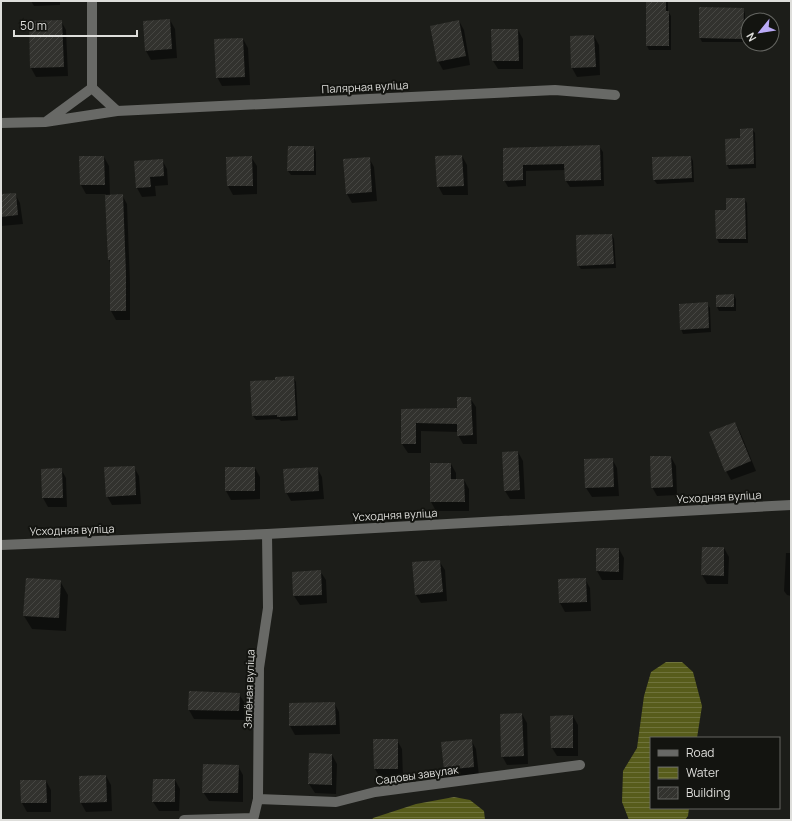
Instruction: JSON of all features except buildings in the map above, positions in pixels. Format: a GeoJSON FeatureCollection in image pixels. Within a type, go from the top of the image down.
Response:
{"type":"FeatureCollection","features":[{"type":"Feature","properties":{"kind":"street"},"geometry":{"type":"LineString","coordinates":[[92,1],[92,88],[117,111]]}},
{"type":"Feature","properties":{"kind":"street"},"geometry":{"type":"LineString","coordinates":[[45,122],[92,88]]}},
{"type":"Feature","properties":{"kind":"street","name":"Палярная вуліца"},"geometry":{"type":"LineString","coordinates":[[1,123],[45,122],[117,111],[556,90],[615,95]]}},
{"type":"Feature","properties":{"kind":"street","name":"Усходняя вуліца"},"geometry":{"type":"LineString","coordinates":[[1,545],[267,534],[791,505]]}},
{"type":"Feature","properties":{"kind":"street","name":"Зялёная вуліца"},"geometry":{"type":"LineString","coordinates":[[253,819],[258,799],[259,668],[268,608],[267,534]]}},
{"type":"Feature","properties":{"kind":"street","name":"Садовы завулак"},"geometry":{"type":"LineString","coordinates":[[258,799],[336,802],[376,792],[580,765]]}},
{"type":"Feature","properties":{"kind":"street"},"geometry":{"type":"LineString","coordinates":[[184,820],[253,819]]}},
{"type":"Feature","properties":{"kind":"water"},"geometry":{"type":"Polygon","coordinates":[[[666,662],[682,662],[693,672],[702,706],[697,737],[650,737],[650,809],[689,809],[688,816],[685,820],[629,820],[622,802],[623,771],[637,748],[644,696],[651,672],[666,662]]]}},
{"type":"Feature","properties":{"kind":"water"},"geometry":{"type":"Polygon","coordinates":[[[454,797],[470,800],[484,811],[485,820],[372,820],[373,818],[416,804],[454,797]]]}}]}
